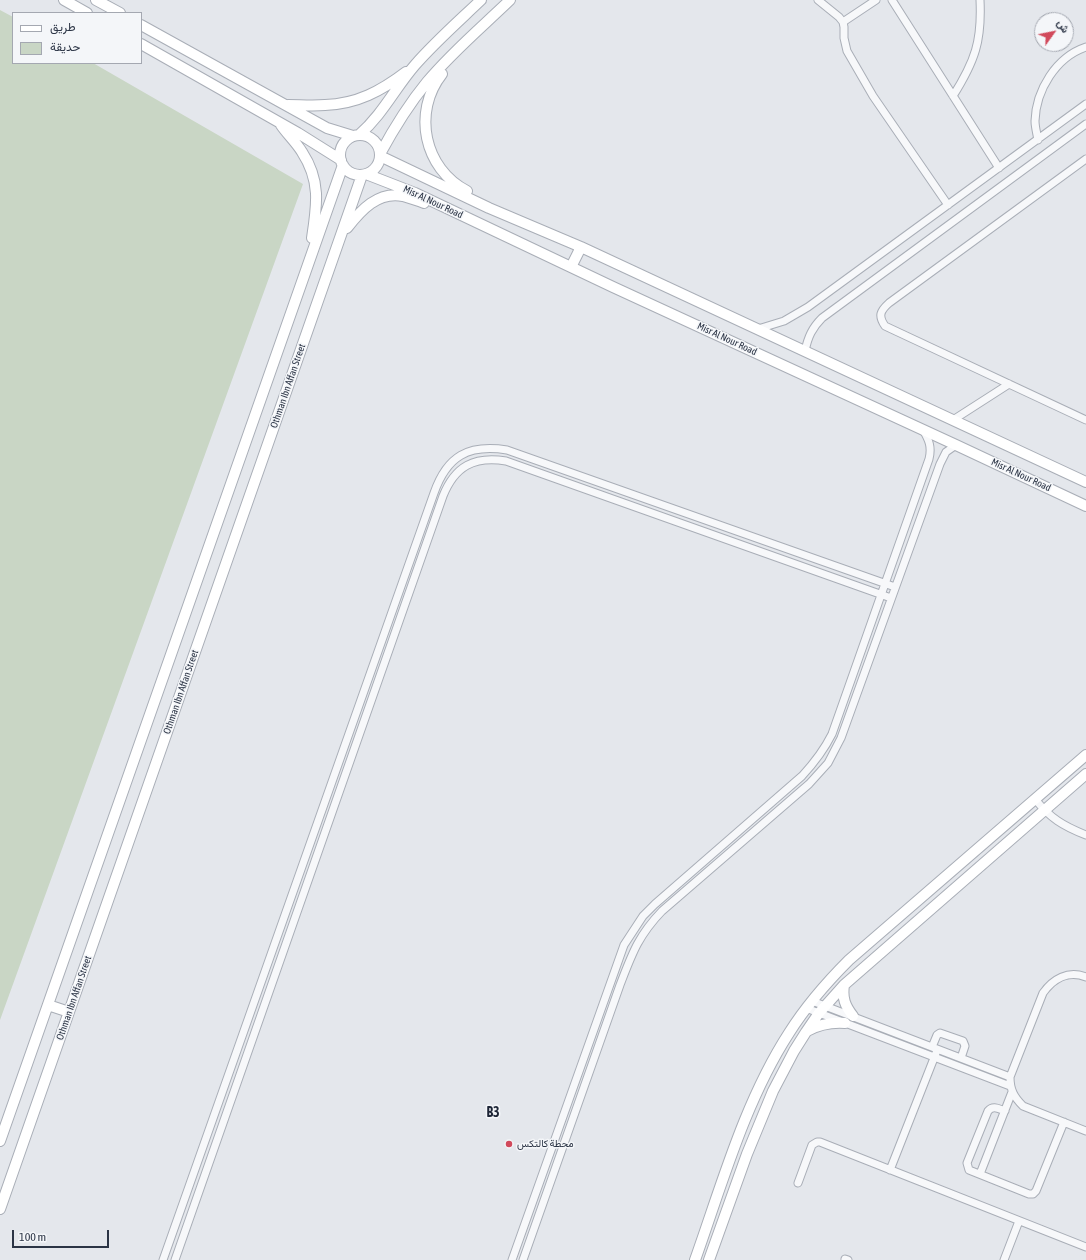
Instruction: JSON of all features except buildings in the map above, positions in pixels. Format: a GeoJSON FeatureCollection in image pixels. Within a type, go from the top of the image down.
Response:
{"type":"FeatureCollection","features":[{"type":"Feature","properties":{"kind":"street"},"geometry":{"type":"LineString","coordinates":[[64,0],[85,12]]}},
{"type":"Feature","properties":{"kind":"street"},"geometry":{"type":"LineString","coordinates":[[96,0],[118,12]]}},
{"type":"Feature","properties":{"kind":"street"},"geometry":{"type":"LineString","coordinates":[[0,1141],[309,261],[342,163],[340,154],[344,143],[356,136],[372,123],[414,66],[481,0]]}},
{"type":"Feature","properties":{"kind":"street"},"geometry":{"type":"LineString","coordinates":[[142,45],[278,121],[342,163],[351,173],[364,175],[371,172],[378,166],[380,155],[394,128],[427,82],[510,0]]}},
{"type":"Feature","properties":{"kind":"street"},"geometry":{"type":"LineString","coordinates":[[818,0],[843,22],[847,51],[873,96],[948,205]]}},
{"type":"Feature","properties":{"kind":"street"},"geometry":{"type":"LineString","coordinates":[[843,22],[876,0]]}},
{"type":"Feature","properties":{"kind":"street"},"geometry":{"type":"LineString","coordinates":[[892,0],[999,168]]}},
{"type":"Feature","properties":{"kind":"street"},"geometry":{"type":"LineString","coordinates":[[953,96],[967,74],[977,48],[981,22],[980,0]]}},
{"type":"Feature","properties":{"kind":"street"},"geometry":{"type":"LineString","coordinates":[[142,26],[288,105],[327,128],[356,136],[371,138],[376,142],[380,155]]}},
{"type":"Feature","properties":{"kind":"street"},"geometry":{"type":"LineString","coordinates":[[1038,140],[1035,121],[1037,103],[1044,86],[1054,70],[1067,57],[1086,47]]}},
{"type":"Feature","properties":{"kind":"street"},"geometry":{"type":"LineString","coordinates":[[457,51],[447,68],[436,81],[429,96],[425,113],[425,130],[429,147],[436,163],[446,176],[459,187],[474,195],[490,208]]}},
{"type":"Feature","properties":{"kind":"street"},"geometry":{"type":"LineString","coordinates":[[288,105],[326,105],[356,100],[372,95],[389,85],[414,66]]}},
{"type":"Feature","properties":{"kind":"street"},"geometry":{"type":"LineString","coordinates":[[758,330],[784,321],[808,307],[1086,104]]}},
{"type":"Feature","properties":{"kind":"street"},"geometry":{"type":"LineString","coordinates":[[278,121],[301,151],[310,168],[316,186],[317,206],[309,261]]}},
{"type":"Feature","properties":{"kind":"street"},"geometry":{"type":"LineString","coordinates":[[805,351],[810,333],[822,318],[1086,124]]}},
{"type":"Feature","properties":{"kind":"street","name":"Misr Al Nour Road"},"geometry":{"type":"LineString","coordinates":[[380,155],[490,208],[582,247],[1086,482]]}},
{"type":"Feature","properties":{"kind":"street"},"geometry":{"type":"LineString","coordinates":[[1086,159],[889,303],[884,307],[881,313],[881,320],[885,326],[1086,420]]}},
{"type":"Feature","properties":{"kind":"street","name":"Misr Al Nour Road"},"geometry":{"type":"LineString","coordinates":[[364,175],[416,193],[571,267],[1086,506]]}},
{"type":"Feature","properties":{"kind":"street","name":"Othman Ibn Affan Street"},"geometry":{"type":"LineString","coordinates":[[0,1209],[364,175]]}},
{"type":"Feature","properties":{"kind":"street"},"geometry":{"type":"LineString","coordinates":[[342,234],[362,209],[385,197],[403,196],[457,213]]}},
{"type":"Feature","properties":{"kind":"street"},"geometry":{"type":"LineString","coordinates":[[571,267],[582,247]]}},
{"type":"Feature","properties":{"kind":"street"},"geometry":{"type":"LineString","coordinates":[[953,420],[1009,384]]}},
{"type":"Feature","properties":{"kind":"street"},"geometry":{"type":"LineString","coordinates":[[512,1260],[624,945],[636,926],[654,904],[802,776],[827,746],[929,459],[929,440],[923,430]]}},
{"type":"Feature","properties":{"kind":"street"},"geometry":{"type":"LineString","coordinates":[[523,1260],[635,946],[648,927],[662,911],[809,784],[828,763],[842,738],[942,458],[946,452],[956,445]]}},
{"type":"Feature","properties":{"kind":"street"},"geometry":{"type":"LineString","coordinates":[[163,1260],[434,493],[443,472],[450,464],[467,452],[476,449],[487,448],[507,450],[895,587]]}},
{"type":"Feature","properties":{"kind":"street"},"geometry":{"type":"LineString","coordinates":[[175,1260],[443,496],[448,484],[456,474],[467,466],[479,461],[492,459],[506,461],[891,598]]}},
{"type":"Feature","properties":{"kind":"street"},"geometry":{"type":"LineString","coordinates":[[695,1260],[740,1134],[760,1084],[789,1033],[809,1004],[849,960],[1086,755]]}},
{"type":"Feature","properties":{"kind":"street"},"geometry":{"type":"LineString","coordinates":[[709,1260],[747,1154],[767,1104],[783,1070],[822,1009],[844,985],[1086,774]]}},
{"type":"Feature","properties":{"kind":"street"},"geometry":{"type":"LineString","coordinates":[[1035,799],[1054,819],[1065,826],[1086,835]]}},
{"type":"Feature","properties":{"kind":"street"},"geometry":{"type":"LineString","coordinates":[[980,1174],[1005,1111],[1011,1089],[1010,1077],[1043,993],[1050,984],[1059,978],[1074,974],[1086,977]]}},
{"type":"Feature","properties":{"kind":"street"},"geometry":{"type":"LineString","coordinates":[[844,985],[842,993],[849,1020]]}},
{"type":"Feature","properties":{"kind":"street"},"geometry":{"type":"LineString","coordinates":[[48,1004],[69,1012]]}},
{"type":"Feature","properties":{"kind":"street"},"geometry":{"type":"LineString","coordinates":[[809,1004],[1011,1089],[1017,1100],[1023,1106],[1086,1130]]}},
{"type":"Feature","properties":{"kind":"street"},"geometry":{"type":"LineString","coordinates":[[806,1032],[825,1024],[849,1020],[934,1048],[1010,1077]]}},
{"type":"Feature","properties":{"kind":"street"},"geometry":{"type":"LineString","coordinates":[[890,1170],[934,1057],[936,1036],[940,1033],[963,1041],[965,1046],[961,1058]]}},
{"type":"Feature","properties":{"kind":"street"},"geometry":{"type":"LineString","coordinates":[[1005,1111],[994,1107],[990,1108],[967,1163],[969,1170],[1029,1194],[1033,1194],[1036,1191],[1064,1122]]}},
{"type":"Feature","properties":{"kind":"street"},"geometry":{"type":"LineString","coordinates":[[798,1183],[812,1145],[817,1142],[1086,1247]]}},
{"type":"Feature","properties":{"kind":"street"},"geometry":{"type":"LineString","coordinates":[[1004,1260],[1019,1221]]}},
{"type":"Feature","properties":{"kind":"green space"},"geometry":{"type":"Polygon","coordinates":[[[0,10],[12,16],[12,64],[95,64],[303,184],[0,1020],[0,10]]]}},
{"type":"Feature","properties":{"kind":"place","name":"محطة كالتكس"},"geometry":{"type":"Point","coordinates":[509,1144]}},
{"type":"Feature","properties":{"kind":"district","name":"B3"},"geometry":{"type":"Point","coordinates":[493,1113]}}]}
